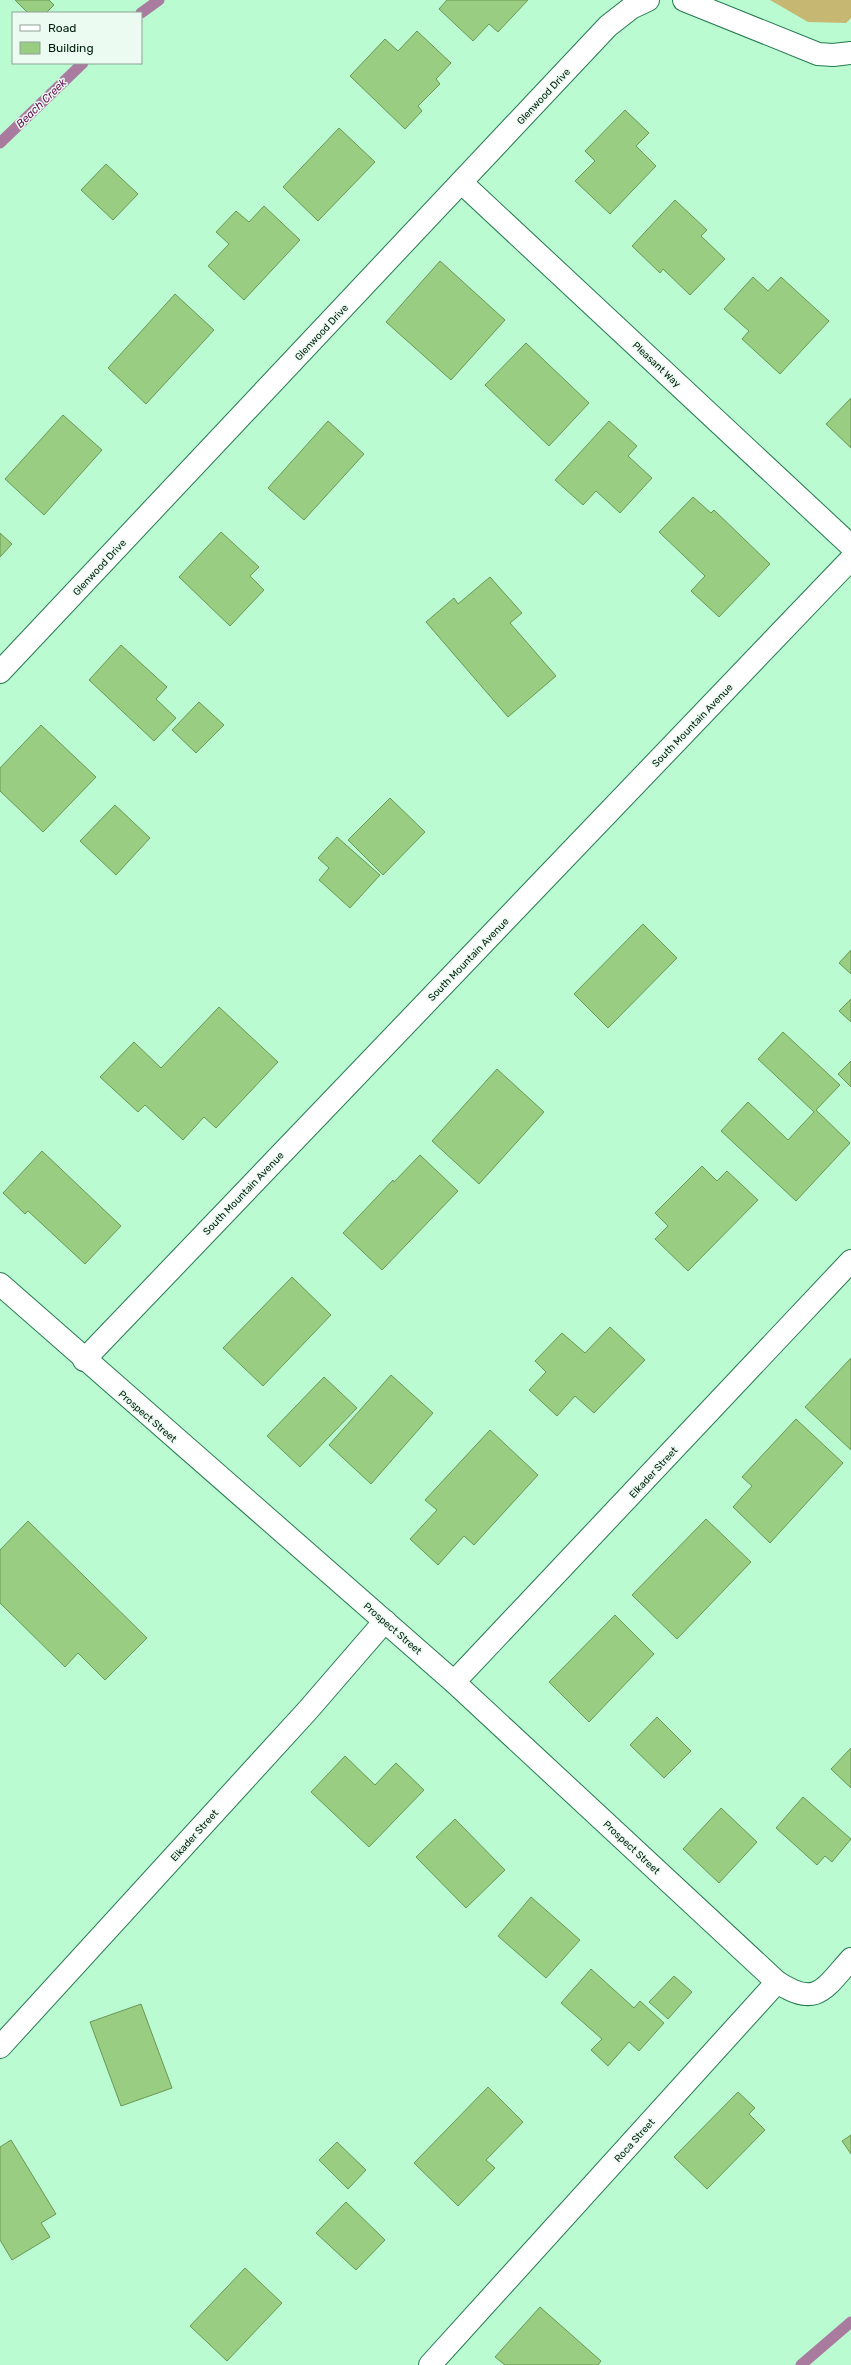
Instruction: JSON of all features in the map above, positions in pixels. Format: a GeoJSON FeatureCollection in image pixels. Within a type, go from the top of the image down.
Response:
{"type":"FeatureCollection","features":[{"type":"Feature","properties":{"kind":"street","name":"Glenwood Drive"},"geometry":{"type":"LineString","coordinates":[[0,672],[462,183],[608,26],[631,8],[648,0]]}},
{"type":"Feature","properties":{"kind":"street"},"geometry":{"type":"LineString","coordinates":[[684,0],[818,54],[833,55],[851,53]]}},
{"type":"Feature","properties":{"kind":"street","name":"Pleasant Way"},"geometry":{"type":"LineString","coordinates":[[462,183],[851,546]]}},
{"type":"Feature","properties":{"kind":"street","name":"South Mountain Avenue"},"geometry":{"type":"LineString","coordinates":[[84,1360],[851,559]]}},
{"type":"Feature","properties":{"kind":"street","name":"Elkader Street"},"geometry":{"type":"LineString","coordinates":[[454,1682],[851,1261]]}},
{"type":"Feature","properties":{"kind":"street","name":"Prospect Street"},"geometry":{"type":"LineString","coordinates":[[0,1284],[84,1360],[454,1682],[777,1982]]}},
{"type":"Feature","properties":{"kind":"street","name":"Elkader Street"},"geometry":{"type":"LineString","coordinates":[[0,2047],[308,1710],[385,1621]]}},
{"type":"Feature","properties":{"kind":"street"},"geometry":{"type":"LineString","coordinates":[[777,1982],[802,1995],[815,1994],[825,1987],[851,1959]]}},
{"type":"Feature","properties":{"kind":"street","name":"Roca Street"},"geometry":{"type":"LineString","coordinates":[[430,2365],[777,1982]]}},
{"type":"Feature","properties":{"kind":"shaded area"},"geometry":{"type":"Polygon","coordinates":[[[770,0],[851,0],[851,18],[846,23],[808,22],[770,0]]]}},
{"type":"Feature","properties":{"kind":"building"},"geometry":{"type":"Polygon","coordinates":[[[15,0],[49,0],[54,5],[47,12],[27,12],[15,0]]]}},
{"type":"Feature","properties":{"kind":"building"},"geometry":{"type":"Polygon","coordinates":[[[447,0],[528,0],[498,32],[489,24],[473,41],[439,9],[447,0]]]}},
{"type":"Feature","properties":{"kind":"building"},"geometry":{"type":"Polygon","coordinates":[[[417,31],[451,63],[436,79],[440,84],[418,106],[422,111],[405,129],[350,76],[385,39],[398,51],[417,31]]]}},
{"type":"Feature","properties":{"kind":"building"},"geometry":{"type":"Polygon","coordinates":[[[625,110],[649,133],[636,146],[656,166],[610,214],[575,181],[595,161],[585,151],[625,110]]]}},
{"type":"Feature","properties":{"kind":"building"},"geometry":{"type":"Polygon","coordinates":[[[339,128],[375,162],[318,221],[283,187],[339,128]]]}},
{"type":"Feature","properties":{"kind":"building"},"geometry":{"type":"Polygon","coordinates":[[[106,164],[138,194],[113,220],[81,190],[106,164]]]}},
{"type":"Feature","properties":{"kind":"building"},"geometry":{"type":"Polygon","coordinates":[[[675,200],[707,230],[701,236],[725,259],[690,295],[663,269],[660,273],[632,246],[675,200]]]}},
{"type":"Feature","properties":{"kind":"building"},"geometry":{"type":"Polygon","coordinates":[[[264,206],[300,240],[244,300],[208,266],[229,244],[216,232],[236,211],[249,222],[264,206]]]}},
{"type":"Feature","properties":{"kind":"building"},"geometry":{"type":"Polygon","coordinates":[[[440,261],[505,320],[451,380],[386,322],[440,261]]]}},
{"type":"Feature","properties":{"kind":"building"},"geometry":{"type":"Polygon","coordinates":[[[753,277],[768,291],[781,277],[829,321],[780,374],[742,339],[749,331],[724,309],[753,277]]]}},
{"type":"Feature","properties":{"kind":"building"},"geometry":{"type":"Polygon","coordinates":[[[175,294],[214,330],[146,404],[108,368],[175,294]]]}},
{"type":"Feature","properties":{"kind":"building"},"geometry":{"type":"Polygon","coordinates":[[[526,343],[589,403],[549,446],[485,385],[526,343]]]}},
{"type":"Feature","properties":{"kind":"building"},"geometry":{"type":"Polygon","coordinates":[[[851,398],[851,448],[826,424],[851,398]]]}},
{"type":"Feature","properties":{"kind":"building"},"geometry":{"type":"Polygon","coordinates":[[[63,415],[102,450],[44,515],[5,479],[63,415]]]}},
{"type":"Feature","properties":{"kind":"building"},"geometry":{"type":"Polygon","coordinates":[[[328,421],[364,454],[304,520],[268,488],[328,421]]]}},
{"type":"Feature","properties":{"kind":"building"},"geometry":{"type":"Polygon","coordinates":[[[609,421],[637,446],[628,456],[652,478],[620,513],[596,491],[583,505],[555,480],[609,421]]]}},
{"type":"Feature","properties":{"kind":"building"},"geometry":{"type":"Polygon","coordinates":[[[693,497],[711,513],[714,510],[770,564],[719,617],[691,591],[705,576],[659,532],[693,497]]]}},
{"type":"Feature","properties":{"kind":"building"},"geometry":{"type":"Polygon","coordinates":[[[221,532],[259,567],[250,576],[264,590],[230,626],[179,577],[221,532]]]}},
{"type":"Feature","properties":{"kind":"building"},"geometry":{"type":"Polygon","coordinates":[[[0,533],[12,544],[0,557],[0,533]]]}},
{"type":"Feature","properties":{"kind":"building"},"geometry":{"type":"Polygon","coordinates":[[[490,577],[522,613],[510,623],[556,676],[508,717],[426,622],[454,598],[458,604],[490,577]]]}},
{"type":"Feature","properties":{"kind":"building"},"geometry":{"type":"Polygon","coordinates":[[[121,645],[167,687],[156,699],[176,718],[154,741],[89,680],[121,645]]]}},
{"type":"Feature","properties":{"kind":"building"},"geometry":{"type":"Polygon","coordinates":[[[199,702],[224,725],[196,753],[172,730],[199,702]]]}},
{"type":"Feature","properties":{"kind":"building"},"geometry":{"type":"Polygon","coordinates":[[[41,725],[96,777],[43,832],[0,791],[0,768],[41,725]]]}},
{"type":"Feature","properties":{"kind":"building"},"geometry":{"type":"Polygon","coordinates":[[[390,798],[425,832],[383,875],[348,840],[390,798]]]}},
{"type":"Feature","properties":{"kind":"building"},"geometry":{"type":"Polygon","coordinates":[[[115,805],[150,838],[116,875],[80,841],[115,805]]]}},
{"type":"Feature","properties":{"kind":"building"},"geometry":{"type":"Polygon","coordinates":[[[337,837],[380,875],[350,908],[319,880],[329,868],[318,858],[337,837]]]}},
{"type":"Feature","properties":{"kind":"building"},"geometry":{"type":"Polygon","coordinates":[[[643,924],[677,958],[608,1028],[574,994],[643,924]]]}},
{"type":"Feature","properties":{"kind":"building"},"geometry":{"type":"Polygon","coordinates":[[[851,950],[851,974],[839,963],[851,950]]]}},
{"type":"Feature","properties":{"kind":"building"},"geometry":{"type":"Polygon","coordinates":[[[851,999],[851,1022],[839,1011],[851,999]]]}},
{"type":"Feature","properties":{"kind":"building"},"geometry":{"type":"Polygon","coordinates":[[[219,1007],[278,1062],[216,1128],[204,1117],[183,1140],[145,1105],[138,1112],[100,1077],[134,1042],[161,1068],[219,1007]]]}},
{"type":"Feature","properties":{"kind":"building"},"geometry":{"type":"Polygon","coordinates":[[[783,1032],[840,1085],[816,1110],[850,1143],[796,1201],[721,1131],[748,1102],[788,1140],[814,1112],[758,1059],[783,1032]]]}},
{"type":"Feature","properties":{"kind":"building"},"geometry":{"type":"Polygon","coordinates":[[[851,1061],[851,1087],[838,1074],[851,1061]]]}},
{"type":"Feature","properties":{"kind":"building"},"geometry":{"type":"Polygon","coordinates":[[[497,1069],[544,1112],[479,1184],[432,1141],[497,1069]]]}},
{"type":"Feature","properties":{"kind":"building"},"geometry":{"type":"Polygon","coordinates":[[[42,1151],[121,1226],[85,1264],[28,1211],[25,1214],[3,1193],[42,1151]]]}},
{"type":"Feature","properties":{"kind":"building"},"geometry":{"type":"Polygon","coordinates":[[[420,1155],[458,1191],[382,1270],[343,1233],[393,1180],[394,1182],[420,1155]]]}},
{"type":"Feature","properties":{"kind":"building"},"geometry":{"type":"Polygon","coordinates":[[[702,1166],[717,1181],[727,1171],[758,1200],[688,1271],[655,1239],[668,1226],[655,1213],[702,1166]]]}},
{"type":"Feature","properties":{"kind":"building"},"geometry":{"type":"Polygon","coordinates":[[[292,1277],[331,1315],[263,1386],[223,1348],[292,1277]]]}},
{"type":"Feature","properties":{"kind":"building"},"geometry":{"type":"Polygon","coordinates":[[[610,1327],[645,1360],[594,1413],[575,1396],[557,1416],[529,1390],[546,1372],[535,1361],[562,1333],[585,1353],[610,1327]]]}},
{"type":"Feature","properties":{"kind":"building"},"geometry":{"type":"Polygon","coordinates":[[[851,1358],[851,1450],[805,1407],[851,1358]]]}},
{"type":"Feature","properties":{"kind":"building"},"geometry":{"type":"Polygon","coordinates":[[[391,1375],[433,1413],[371,1484],[329,1445],[391,1375]]]}},
{"type":"Feature","properties":{"kind":"building"},"geometry":{"type":"Polygon","coordinates":[[[324,1377],[357,1408],[300,1467],[267,1436],[324,1377]]]}},
{"type":"Feature","properties":{"kind":"building"},"geometry":{"type":"Polygon","coordinates":[[[796,1419],[843,1463],[770,1543],[733,1507],[752,1486],[742,1477],[796,1419]]]}},
{"type":"Feature","properties":{"kind":"building"},"geometry":{"type":"Polygon","coordinates":[[[490,1430],[538,1475],[474,1545],[464,1536],[438,1565],[410,1539],[437,1510],[425,1500],[490,1430]]]}},
{"type":"Feature","properties":{"kind":"building"},"geometry":{"type":"Polygon","coordinates":[[[706,1519],[751,1562],[677,1639],[632,1595],[706,1519]]]}},
{"type":"Feature","properties":{"kind":"building"},"geometry":{"type":"Polygon","coordinates":[[[28,1521],[147,1638],[105,1680],[78,1653],[65,1667],[0,1603],[0,1550],[28,1521]]]}},
{"type":"Feature","properties":{"kind":"building"},"geometry":{"type":"Polygon","coordinates":[[[615,1615],[654,1654],[589,1722],[549,1682],[615,1615]]]}},
{"type":"Feature","properties":{"kind":"building"},"geometry":{"type":"Polygon","coordinates":[[[657,1717],[691,1751],[664,1778],[630,1745],[657,1717]]]}},
{"type":"Feature","properties":{"kind":"building"},"geometry":{"type":"Polygon","coordinates":[[[851,1748],[851,1788],[831,1769],[851,1748]]]}},
{"type":"Feature","properties":{"kind":"building"},"geometry":{"type":"Polygon","coordinates":[[[345,1756],[375,1785],[396,1763],[424,1790],[369,1847],[311,1792],[345,1756]]]}},
{"type":"Feature","properties":{"kind":"building"},"geometry":{"type":"Polygon","coordinates":[[[803,1797],[851,1839],[832,1862],[825,1856],[817,1865],[776,1828],[803,1797]]]}},
{"type":"Feature","properties":{"kind":"building"},"geometry":{"type":"Polygon","coordinates":[[[721,1808],[757,1842],[719,1883],[683,1849],[721,1808]]]}},
{"type":"Feature","properties":{"kind":"building"},"geometry":{"type":"Polygon","coordinates":[[[455,1819],[505,1870],[466,1908],[416,1857],[455,1819]]]}},
{"type":"Feature","properties":{"kind":"building"},"geometry":{"type":"Polygon","coordinates":[[[531,1897],[580,1940],[546,1978],[498,1936],[531,1897]]]}},
{"type":"Feature","properties":{"kind":"building"},"geometry":{"type":"Polygon","coordinates":[[[591,1969],[634,2008],[640,2001],[664,2023],[639,2051],[629,2042],[608,2066],[591,2050],[602,2039],[561,2003],[591,1969]]]}},
{"type":"Feature","properties":{"kind":"building"},"geometry":{"type":"Polygon","coordinates":[[[674,1976],[692,1992],[668,2019],[649,2002],[674,1976]]]}},
{"type":"Feature","properties":{"kind":"building"},"geometry":{"type":"Polygon","coordinates":[[[141,2004],[172,2088],[121,2106],[90,2022],[141,2004]]]}},
{"type":"Feature","properties":{"kind":"building"},"geometry":{"type":"Polygon","coordinates":[[[488,2087],[523,2122],[486,2160],[495,2168],[458,2206],[414,2163],[488,2087]]]}},
{"type":"Feature","properties":{"kind":"building"},"geometry":{"type":"Polygon","coordinates":[[[738,2092],[755,2108],[749,2114],[765,2130],[707,2189],[674,2157],[738,2092]]]}},
{"type":"Feature","properties":{"kind":"building"},"geometry":{"type":"Polygon","coordinates":[[[851,2135],[851,2154],[842,2141],[851,2135]]]}},
{"type":"Feature","properties":{"kind":"building"},"geometry":{"type":"Polygon","coordinates":[[[11,2140],[56,2214],[41,2223],[50,2237],[12,2260],[0,2240],[0,2147],[11,2140]]]}},
{"type":"Feature","properties":{"kind":"building"},"geometry":{"type":"Polygon","coordinates":[[[337,2142],[366,2170],[348,2189],[319,2160],[337,2142]]]}},
{"type":"Feature","properties":{"kind":"building"},"geometry":{"type":"Polygon","coordinates":[[[346,2202],[385,2240],[356,2270],[316,2233],[346,2202]]]}},
{"type":"Feature","properties":{"kind":"building"},"geometry":{"type":"Polygon","coordinates":[[[245,2268],[282,2303],[227,2361],[190,2326],[245,2268]]]}},
{"type":"Feature","properties":{"kind":"building"},"geometry":{"type":"Polygon","coordinates":[[[540,2307],[601,2361],[598,2365],[505,2365],[495,2357],[540,2307]]]}},
{"type":"Feature","properties":{"kind":"waterway","name":"Beach Creek"},"geometry":{"type":"LineString","coordinates":[[142,12],[159,0]]}},
{"type":"Feature","properties":{"kind":"waterway","name":"Beach Creek"},"geometry":{"type":"LineString","coordinates":[[0,143],[82,64]]}},
{"type":"Feature","properties":{"kind":"waterway"},"geometry":{"type":"LineString","coordinates":[[801,2365],[851,2322]]}}]}
